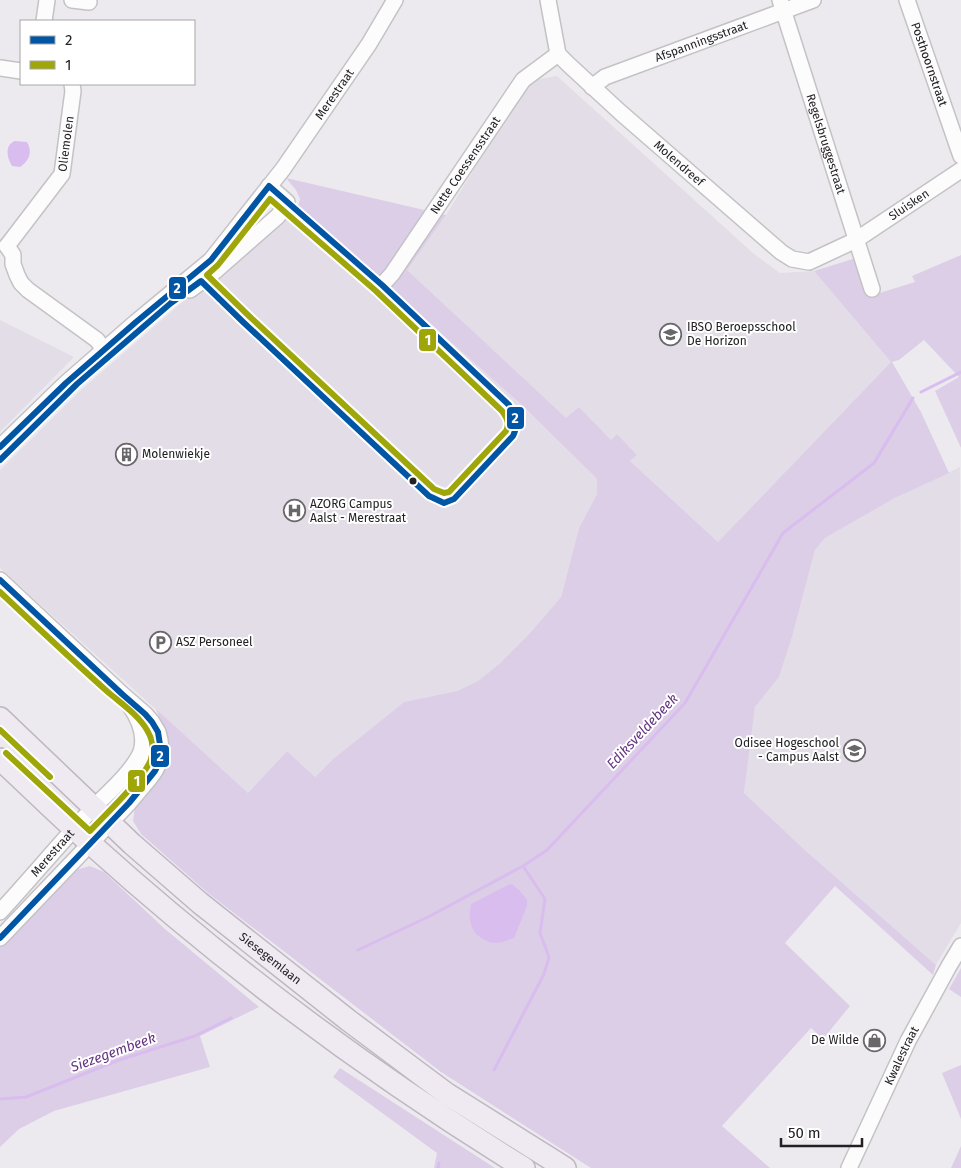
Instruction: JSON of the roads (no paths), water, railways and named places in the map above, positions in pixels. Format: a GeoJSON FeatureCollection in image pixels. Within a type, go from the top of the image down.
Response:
{"type":"FeatureCollection","features":[{"type":"Feature","properties":{"kind":"highway","name":"Siesegemlaan"},"geometry":{"type":"LineString","coordinates":[[0,718],[132,844],[200,903],[348,1020],[448,1094],[565,1168]]}},
{"type":"Feature","properties":{"kind":"highway"},"geometry":{"type":"LineString","coordinates":[[0,759],[90,844],[192,931],[332,1040],[432,1110],[524,1168]]}},
{"type":"Feature","properties":{"kind":"street"},"geometry":{"type":"LineString","coordinates":[[44,20],[47,0]]}},
{"type":"Feature","properties":{"kind":"street"},"geometry":{"type":"LineString","coordinates":[[72,0],[89,2]]}},
{"type":"Feature","properties":{"kind":"street","name":"Merestraat"},"geometry":{"type":"LineString","coordinates":[[0,448],[66,383],[211,260],[283,169],[369,44],[395,0]]}},
{"type":"Feature","properties":{"kind":"street"},"geometry":{"type":"LineString","coordinates":[[548,0],[558,54]]}},
{"type":"Feature","properties":{"kind":"street","name":"Afspanningsstraat"},"geometry":{"type":"LineString","coordinates":[[592,87],[605,77],[782,6],[813,0]]}},
{"type":"Feature","properties":{"kind":"street","name":"Posthoornstraat"},"geometry":{"type":"LineString","coordinates":[[906,0],[961,156]]}},
{"type":"Feature","properties":{"kind":"street","name":"Regelsbruggestraat"},"geometry":{"type":"LineString","coordinates":[[782,6],[872,289]]}},
{"type":"Feature","properties":{"kind":"street","name":"Molendreef"},"geometry":{"type":"LineString","coordinates":[[558,54],[592,87],[781,252],[792,259],[808,262],[856,240]]}},
{"type":"Feature","properties":{"kind":"street","name":"Nette Coessensstraat"},"geometry":{"type":"LineString","coordinates":[[382,285],[392,274],[523,80],[558,54]]}},
{"type":"Feature","properties":{"kind":"street"},"geometry":{"type":"LineString","coordinates":[[0,68],[20,71]]}},
{"type":"Feature","properties":{"kind":"street","name":"Oliemolen"},"geometry":{"type":"LineString","coordinates":[[72,85],[74,91],[62,174],[3,246],[13,255],[16,275],[21,283],[97,340],[104,350]]}},
{"type":"Feature","properties":{"kind":"street","name":"Sluisken"},"geometry":{"type":"LineString","coordinates":[[856,240],[961,170]]}},
{"type":"Feature","properties":{"kind":"street"},"geometry":{"type":"LineString","coordinates":[[0,460],[77,384],[171,304],[213,274],[278,216],[287,202],[269,186]]}},
{"type":"Feature","properties":{"kind":"street","name":"Merestraat"},"geometry":{"type":"LineString","coordinates":[[0,580],[145,714],[158,732],[161,751],[159,763],[155,771],[128,803],[0,938]]}},
{"type":"Feature","properties":{"kind":"street","name":"Merestraat"},"geometry":{"type":"LineString","coordinates":[[0,912],[134,764],[141,751],[143,736],[135,713],[122,694]]}},
{"type":"Feature","properties":{"kind":"street","name":"Kwalestraat"},"geometry":{"type":"LineString","coordinates":[[849,1168],[908,1041],[961,946]]}},
{"type":"Feature","properties":{"kind":"waterway"},"geometry":{"type":"LineString","coordinates":[[921,392],[961,372]]}},
{"type":"Feature","properties":{"kind":"waterway","name":"Ediksveldebeek"},"geometry":{"type":"LineString","coordinates":[[358,950],[430,916],[523,866],[547,850],[685,703],[783,533],[874,463],[913,398]]}},
{"type":"Feature","properties":{"kind":"waterway","name":"Ediksveldebeek"},"geometry":{"type":"LineString","coordinates":[[494,1070],[544,974],[549,957],[540,933],[545,899],[523,866]]}},
{"type":"Feature","properties":{"kind":"waterway","name":"Siezegembeek"},"geometry":{"type":"LineString","coordinates":[[0,1099],[26,1097],[119,1060],[195,1036],[231,1018]]}},
{"type":"Feature","properties":{"kind":"waterway","name":"Ediksveldebeek"},"geometry":{"type":"LineString","coordinates":[[438,1168],[439,1163]]}},
{"type":"Feature","properties":{"kind":"place","name":"IBSO Beroepsschool De Horizon"},"geometry":{"type":"Point","coordinates":[671,334]}},
{"type":"Feature","properties":{"kind":"place","name":"Molenwiekje"},"geometry":{"type":"Point","coordinates":[126,454]}},
{"type":"Feature","properties":{"kind":"place","name":"AZORG Campus Aalst - Merestraat"},"geometry":{"type":"Point","coordinates":[294,511]}},
{"type":"Feature","properties":{"kind":"place","name":"ASZ Personeel"},"geometry":{"type":"Point","coordinates":[160,642]}},
{"type":"Feature","properties":{"kind":"place","name":"Odisee Hogeschool - Campus Aalst"},"geometry":{"type":"Point","coordinates":[855,750]}},
{"type":"Feature","properties":{"kind":"place","name":"De Wilde"},"geometry":{"type":"Point","coordinates":[875,1040]}}]}
